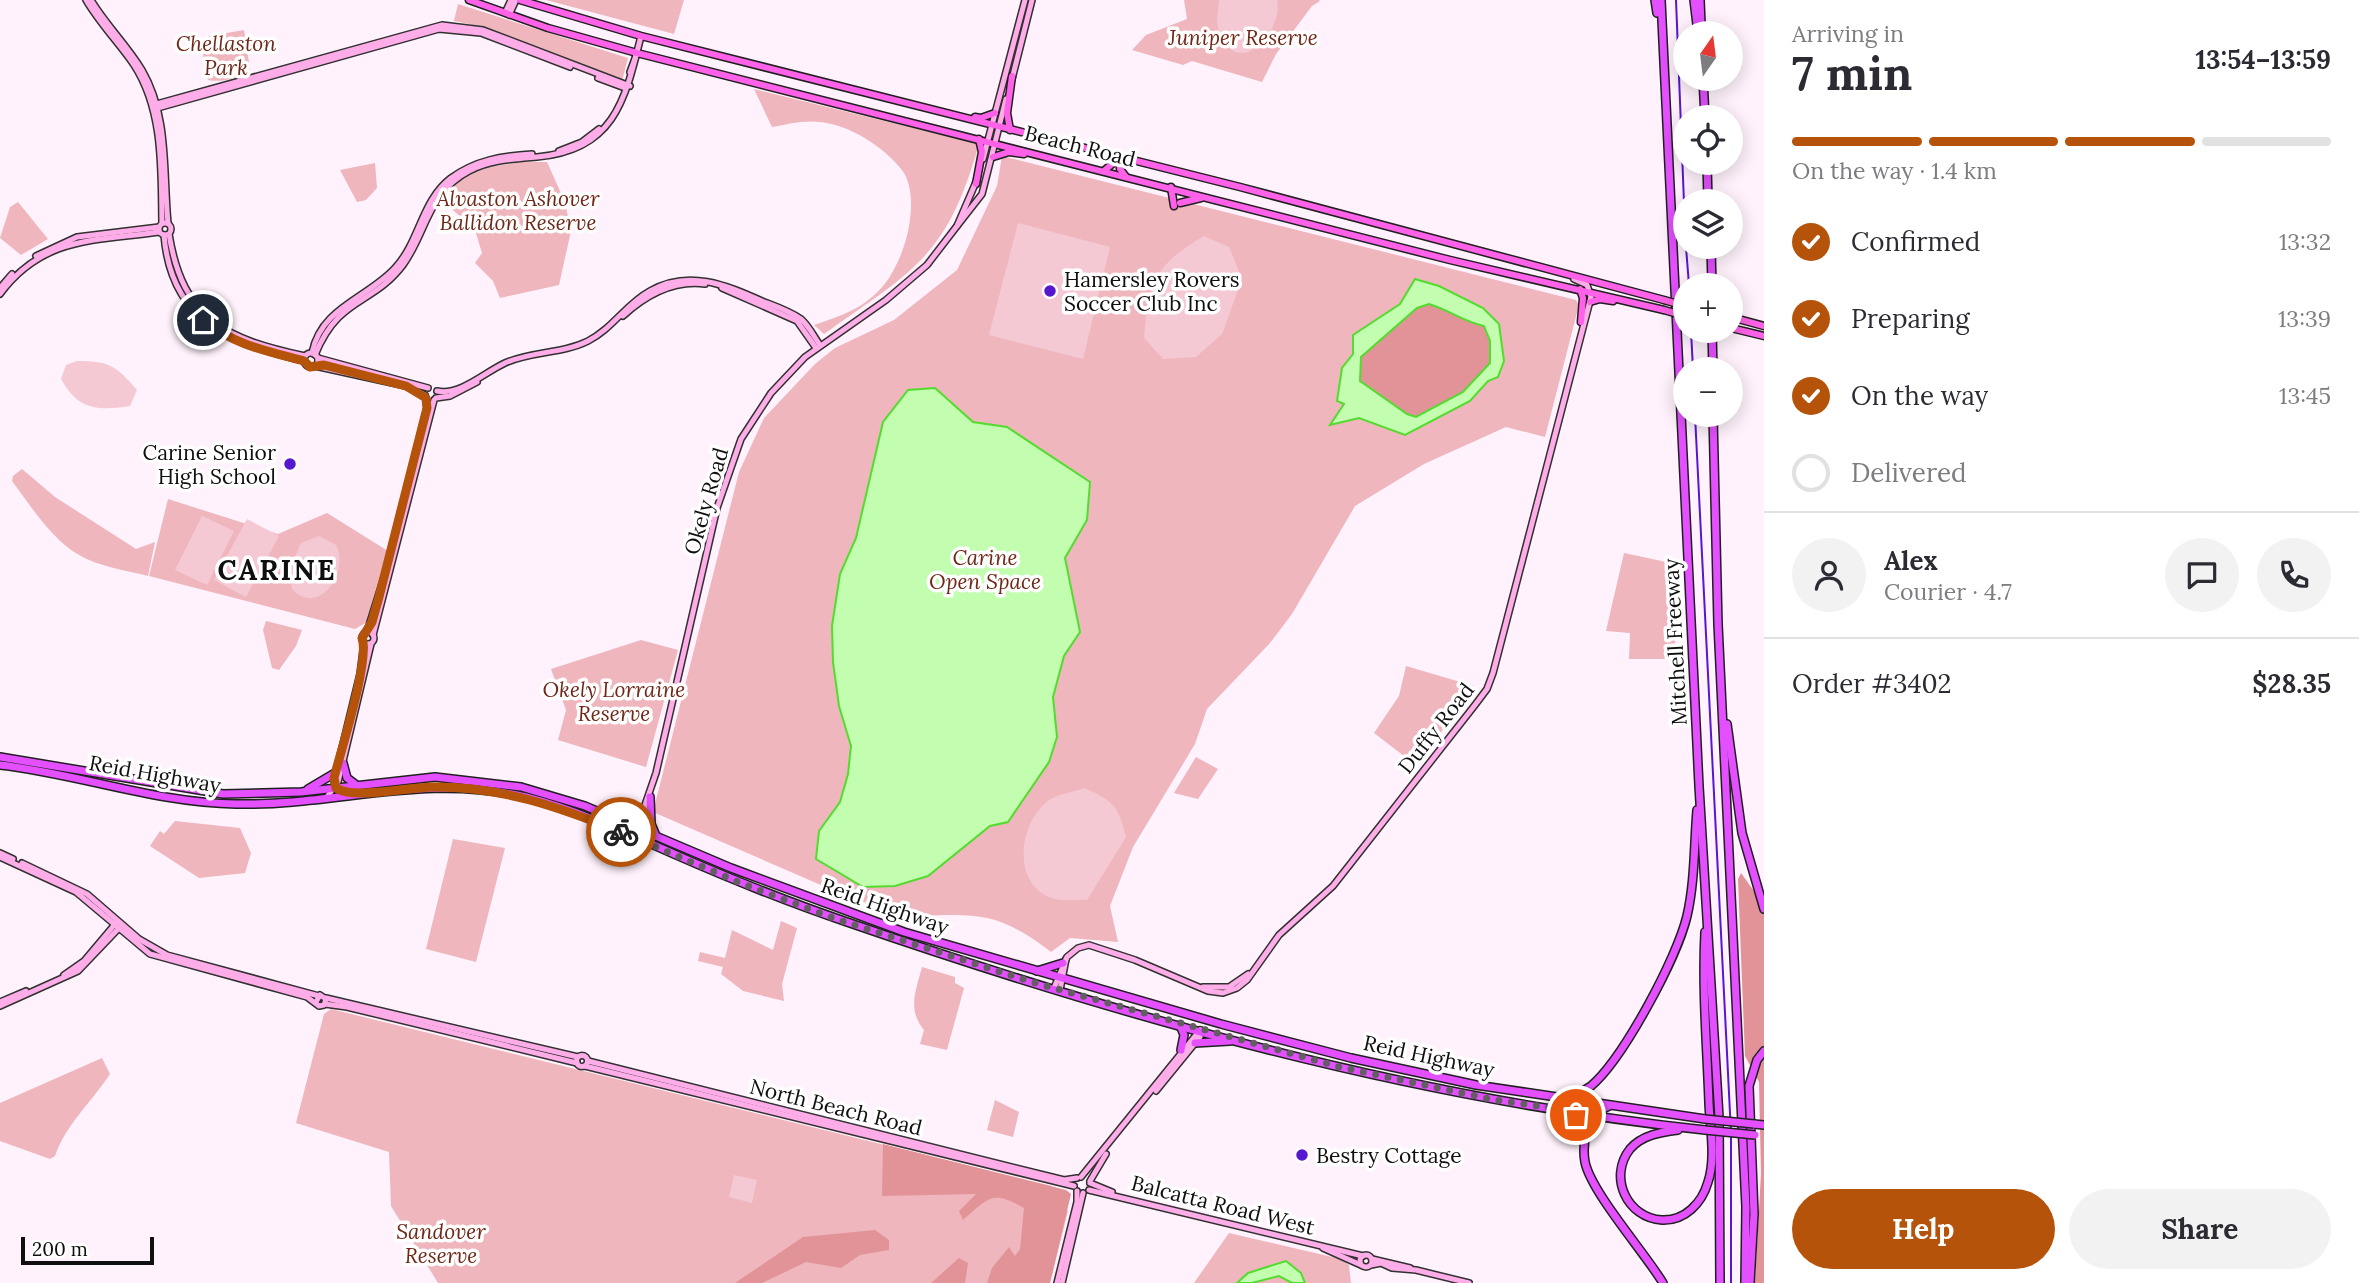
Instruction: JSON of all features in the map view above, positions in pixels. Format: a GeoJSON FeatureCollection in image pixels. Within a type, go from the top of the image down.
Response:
{"type":"FeatureCollection","features":[{"type":"Feature","properties":{"kind":"highway"},"geometry":{"type":"LineString","coordinates":[[1655,0],[1661,35]]}},
{"type":"Feature","properties":{"kind":"highway","name":"Mitchell Freeway"},"geometry":{"type":"LineString","coordinates":[[1661,0],[1721,1179],[1720,1283]]}},
{"type":"Feature","properties":{"kind":"highway"},"geometry":{"type":"LineString","coordinates":[[1694,0],[1698,21]]}},
{"type":"Feature","properties":{"kind":"highway"},"geometry":{"type":"LineString","coordinates":[[1700,0],[1700,21]]}},
{"type":"Feature","properties":{"kind":"highway","name":"Mitchell Freeway"},"geometry":{"type":"LineString","coordinates":[[1713,427],[1747,1283]]}},
{"type":"Feature","properties":{"kind":"highway"},"geometry":{"type":"LineString","coordinates":[[1722,685],[1742,833],[1764,909]]}},
{"type":"Feature","properties":{"kind":"highway","name":"Reid Highway"},"geometry":{"type":"LineString","coordinates":[[1,762],[199,792],[249,795],[301,792],[336,783],[355,785],[435,777],[494,782],[556,796],[831,907],[1036,972],[1221,1024],[1410,1071],[1559,1098],[1764,1125]]}},
{"type":"Feature","properties":{"kind":"highway","name":"Reid Highway"},"geometry":{"type":"LineString","coordinates":[[1,762],[208,802],[271,804],[433,787],[499,792],[558,807],[743,884],[836,919],[1057,989],[1258,1046],[1457,1092],[1689,1128],[1760,1135]]}},
{"type":"Feature","properties":{"kind":"highway"},"geometry":{"type":"LineString","coordinates":[[343,763],[346,776],[355,785]]}},
{"type":"Feature","properties":{"kind":"highway"},"geometry":{"type":"LineString","coordinates":[[301,792],[336,783]]}},
{"type":"Feature","properties":{"kind":"highway"},"geometry":{"type":"LineString","coordinates":[[1559,1098],[1584,1091],[1603,1073],[1666,972],[1679,944],[1692,888],[1699,786]]}},
{"type":"Feature","properties":{"kind":"highway"},"geometry":{"type":"LineString","coordinates":[[651,793],[651,824],[657,836]]}},
{"type":"Feature","properties":{"kind":"highway"},"geometry":{"type":"LineString","coordinates":[[611,817],[633,817],[642,810]]}},
{"type":"Feature","properties":{"kind":"highway"},"geometry":{"type":"LineString","coordinates":[[1689,1128],[1649,1136],[1631,1147],[1620,1171],[1622,1189],[1629,1202],[1642,1214],[1660,1220],[1683,1215],[1702,1198],[1709,1181],[1711,1144],[1703,961],[1707,893]]}},
{"type":"Feature","properties":{"kind":"highway"},"geometry":{"type":"LineString","coordinates":[[1036,972],[1064,961]]}},
{"type":"Feature","properties":{"kind":"highway"},"geometry":{"type":"LineString","coordinates":[[1193,1016],[1201,1024],[1201,1030],[1221,1024]]}},
{"type":"Feature","properties":{"kind":"highway"},"geometry":{"type":"LineString","coordinates":[[1179,1024],[1184,1031],[1181,1050]]}},
{"type":"Feature","properties":{"kind":"highway"},"geometry":{"type":"LineString","coordinates":[[1195,1043],[1226,1041],[1258,1046]]}},
{"type":"Feature","properties":{"kind":"highway"},"geometry":{"type":"LineString","coordinates":[[1747,1283],[1755,1214],[1749,1086],[1757,1060],[1764,1051]]}},
{"type":"Feature","properties":{"kind":"highway"},"geometry":{"type":"LineString","coordinates":[[1584,1141],[1592,1114],[1613,1106]]}},
{"type":"Feature","properties":{"kind":"highway"},"geometry":{"type":"LineString","coordinates":[[1566,1110],[1579,1120],[1585,1163],[1594,1184],[1663,1283]]}},
{"type":"Feature","properties":{"kind":"main road"},"geometry":{"type":"LineString","coordinates":[[88,0],[134,65],[155,106],[163,229],[180,280],[191,300],[209,320],[244,341],[311,357],[426,394],[455,394],[518,361],[586,346],[603,336],[649,296],[688,284],[725,289],[791,318],[802,325],[818,347]]}},
{"type":"Feature","properties":{"kind":"main road","name":"Beach Road"},"geometry":{"type":"LineString","coordinates":[[469,0],[637,53],[1673,313]]}},
{"type":"Feature","properties":{"kind":"main road"},"geometry":{"type":"LineString","coordinates":[[507,14],[510,0]]}},
{"type":"Feature","properties":{"kind":"main road"},"geometry":{"type":"LineString","coordinates":[[507,14],[518,0]]}},
{"type":"Feature","properties":{"kind":"main road","name":"Beach Road"},"geometry":{"type":"LineString","coordinates":[[518,0],[641,36],[1096,151],[1673,303]]}},
{"type":"Feature","properties":{"kind":"main road"},"geometry":{"type":"LineString","coordinates":[[996,126],[995,113],[1025,0]]}},
{"type":"Feature","properties":{"kind":"main road"},"geometry":{"type":"LineString","coordinates":[[992,142],[1032,0]]}},
{"type":"Feature","properties":{"kind":"main road"},"geometry":{"type":"LineString","coordinates":[[155,106],[422,33],[451,29],[481,33],[627,87]]}},
{"type":"Feature","properties":{"kind":"main road"},"geometry":{"type":"LineString","coordinates":[[436,396],[406,386],[308,366],[320,340],[338,316],[384,284],[402,266],[427,214],[449,185],[466,172],[493,162],[554,155],[583,146],[608,125],[627,87],[641,36]]}},
{"type":"Feature","properties":{"kind":"main road"},"geometry":{"type":"LineString","coordinates":[[1010,130],[1006,113],[1012,76]]}},
{"type":"Feature","properties":{"kind":"main road"},"geometry":{"type":"LineString","coordinates":[[949,114],[962,113],[981,118],[995,113]]}},
{"type":"Feature","properties":{"kind":"main road"},"geometry":{"type":"LineString","coordinates":[[976,184],[982,152],[979,139]]}},
{"type":"Feature","properties":{"kind":"main road","name":"Okely Road"},"geometry":{"type":"LineString","coordinates":[[636,838],[651,793],[729,465],[741,439],[771,393],[818,347],[905,286],[933,258],[979,200],[993,157],[992,142]]}},
{"type":"Feature","properties":{"kind":"main road","name":"Okely Road"},"geometry":{"type":"LineString","coordinates":[[957,226],[992,142]]}},
{"type":"Feature","properties":{"kind":"main road"},"geometry":{"type":"LineString","coordinates":[[1096,151],[1111,163],[1110,168],[1104,171]]}},
{"type":"Feature","properties":{"kind":"main road"},"geometry":{"type":"LineString","coordinates":[[993,157],[1009,152],[1057,159]]}},
{"type":"Feature","properties":{"kind":"main road"},"geometry":{"type":"LineString","coordinates":[[1119,157],[1120,169],[1126,177]]}},
{"type":"Feature","properties":{"kind":"main road"},"geometry":{"type":"LineString","coordinates":[[1171,187],[1177,205],[1207,197]]}},
{"type":"Feature","properties":{"kind":"main road"},"geometry":{"type":"LineString","coordinates":[[0,288],[23,264],[66,241],[163,229]]}},
{"type":"Feature","properties":{"kind":"main road"},"geometry":{"type":"LineString","coordinates":[[0,294],[26,266],[67,245],[163,229]]}},
{"type":"Feature","properties":{"kind":"main road"},"geometry":{"type":"LineString","coordinates":[[1537,265],[1583,282],[1590,292],[1601,285],[1613,286]]}},
{"type":"Feature","properties":{"kind":"main road"},"geometry":{"type":"LineString","coordinates":[[1580,289],[1581,322]]}},
{"type":"Feature","properties":{"kind":"main road","name":"Duffy Road"},"geometry":{"type":"LineString","coordinates":[[1064,961],[1084,946],[1099,947],[1215,993],[1230,992],[1247,980],[1279,935],[1333,886],[1487,689],[1590,302],[1590,292]]}},
{"type":"Feature","properties":{"kind":"main road","name":"Duffy Road"},"geometry":{"type":"LineString","coordinates":[[1580,332],[1590,292]]}},
{"type":"Feature","properties":{"kind":"main road"},"geometry":{"type":"LineString","coordinates":[[1590,302],[1600,299],[1646,306]]}},
{"type":"Feature","properties":{"kind":"main road"},"geometry":{"type":"LineString","coordinates":[[1743,320],[1764,326]]}},
{"type":"Feature","properties":{"kind":"main road"},"geometry":{"type":"LineString","coordinates":[[1743,331],[1764,336]]}},
{"type":"Feature","properties":{"kind":"main road"},"geometry":{"type":"LineString","coordinates":[[311,357],[315,366]]}},
{"type":"Feature","properties":{"kind":"main road"},"geometry":{"type":"LineString","coordinates":[[324,798],[336,783],[343,763],[371,644],[370,634],[427,408],[426,394]]}},
{"type":"Feature","properties":{"kind":"main road"},"geometry":{"type":"LineString","coordinates":[[370,634],[436,396]]}},
{"type":"Feature","properties":{"kind":"main road"},"geometry":{"type":"LineString","coordinates":[[336,783],[360,674],[364,643],[362,636],[370,634]]}},
{"type":"Feature","properties":{"kind":"main road"},"geometry":{"type":"LineString","coordinates":[[364,643],[371,644]]}},
{"type":"Feature","properties":{"kind":"main road"},"geometry":{"type":"LineString","coordinates":[[336,783],[360,793]]}},
{"type":"Feature","properties":{"kind":"main road","name":"Okely Road"},"geometry":{"type":"LineString","coordinates":[[639,829],[642,810],[651,793]]}},
{"type":"Feature","properties":{"kind":"main road"},"geometry":{"type":"LineString","coordinates":[[0,855],[76,892],[118,925],[142,949],[163,959],[586,1063]]}},
{"type":"Feature","properties":{"kind":"main road"},"geometry":{"type":"LineString","coordinates":[[0,1004],[78,967],[118,925]]}},
{"type":"Feature","properties":{"kind":"main road"},"geometry":{"type":"LineString","coordinates":[[1057,989],[1064,961]]}},
{"type":"Feature","properties":{"kind":"main road"},"geometry":{"type":"LineString","coordinates":[[1059,1283],[1077,1202],[1084,1187],[1114,1142],[1195,1043],[1201,1030]]}},
{"type":"Feature","properties":{"kind":"main road"},"geometry":{"type":"LineString","coordinates":[[1079,1177],[1181,1050],[1201,1030]]}},
{"type":"Feature","properties":{"kind":"main road"},"geometry":{"type":"LineString","coordinates":[[577,1060],[584,1056],[586,1063]]}},
{"type":"Feature","properties":{"kind":"main road","name":"North Beach Road"},"geometry":{"type":"LineString","coordinates":[[586,1063],[1084,1187]]}},
{"type":"Feature","properties":{"kind":"main road","name":"North Beach Road"},"geometry":{"type":"LineString","coordinates":[[586,1063],[1064,1180],[1079,1177]]}},
{"type":"Feature","properties":{"kind":"main road"},"geometry":{"type":"LineString","coordinates":[[1079,1177],[1084,1187]]}},
{"type":"Feature","properties":{"kind":"main road"},"geometry":{"type":"LineString","coordinates":[[1079,1177],[1084,1187]]}},
{"type":"Feature","properties":{"kind":"main road","name":"Balcatta Road West"},"geometry":{"type":"LineString","coordinates":[[1084,1187],[1363,1256],[1371,1262]]}},
{"type":"Feature","properties":{"kind":"main road","name":"Balcatta Road West"},"geometry":{"type":"LineString","coordinates":[[1320,1246],[1361,1265]]}},
{"type":"Feature","properties":{"kind":"main road"},"geometry":{"type":"LineString","coordinates":[[1363,1256],[1361,1265],[1371,1262],[1469,1283]]}},
{"type":"Feature","properties":{"kind":"green space"},"geometry":{"type":"Polygon","coordinates":[[[546,0],[684,0],[674,34],[546,0]]]}},
{"type":"Feature","properties":{"kind":"green space","name":"Juniper Reserve"},"geometry":{"type":"Polygon","coordinates":[[[1184,0],[1320,1],[1312,6],[1276,54],[1262,82],[1192,61],[1183,65],[1132,50],[1146,35],[1187,19],[1184,0]]]}},
{"type":"Feature","properties":{"kind":"green space"},"geometry":{"type":"Polygon","coordinates":[[[1219,0],[1277,0],[1276,18],[1267,38],[1252,51],[1233,51],[1220,40],[1217,20],[1219,0]]]}},
{"type":"Feature","properties":{"kind":"green space"},"geometry":{"type":"Polygon","coordinates":[[[458,4],[628,58],[622,81],[478,26],[454,21],[458,4]]]}},
{"type":"Feature","properties":{"kind":"green space","name":"Chellaston Park"},"geometry":{"type":"Polygon","coordinates":[[[244,30],[250,69],[230,79],[208,80],[203,58],[209,36],[244,30]]]}},
{"type":"Feature","properties":{"kind":"green space"},"geometry":{"type":"Polygon","coordinates":[[[754,89],[979,144],[967,182],[940,237],[904,276],[824,334],[814,325],[859,307],[878,292],[892,273],[909,226],[909,187],[895,161],[854,132],[831,124],[814,122],[772,127],[754,89]]]}},
{"type":"Feature","properties":{"kind":"green space","name":"Carine Open Space"},"geometry":{"type":"Polygon","coordinates":[[[1002,156],[1576,300],[1579,305],[1545,437],[1506,427],[1424,464],[1355,506],[1292,614],[1270,643],[1207,709],[1195,744],[1133,847],[1110,906],[1118,942],[1070,938],[1051,952],[1019,930],[991,919],[944,915],[923,916],[921,922],[912,920],[837,892],[653,812],[739,472],[764,418],[815,364],[835,348],[894,320],[957,270],[997,186],[1002,156]]]}},
{"type":"Feature","properties":{"kind":"green space","name":"Alvaston Ashover Ballidon Reserve"},"geometry":{"type":"Polygon","coordinates":[[[547,162],[565,202],[571,231],[559,285],[500,298],[493,281],[475,263],[482,253],[475,230],[443,201],[449,190],[467,175],[488,167],[547,162]]]}},
{"type":"Feature","properties":{"kind":"green space"},"geometry":{"type":"Polygon","coordinates":[[[375,163],[377,188],[366,200],[357,202],[340,170],[375,163]]]}},
{"type":"Feature","properties":{"kind":"green space"},"geometry":{"type":"Polygon","coordinates":[[[18,202],[48,239],[21,255],[0,238],[10,207],[18,202]]]}},
{"type":"Feature","properties":{"kind":"green space","name":"Hamersley Rovers Soccer Club Inc"},"geometry":{"type":"Polygon","coordinates":[[[1018,223],[1110,247],[1083,359],[989,335],[1018,223]]]}},
{"type":"Feature","properties":{"kind":"green space"},"geometry":{"type":"Polygon","coordinates":[[[1204,236],[1229,247],[1242,279],[1222,334],[1196,357],[1163,359],[1144,338],[1152,289],[1165,266],[1204,236]]]}},
{"type":"Feature","properties":{"kind":"green space"},"geometry":{"type":"Polygon","coordinates":[[[77,361],[112,366],[123,375],[137,390],[130,406],[98,408],[74,397],[61,379],[66,365],[77,361]]]}},
{"type":"Feature","properties":{"kind":"green space"},"geometry":{"type":"Polygon","coordinates":[[[22,469],[55,497],[136,549],[155,542],[148,576],[95,562],[79,555],[59,540],[12,481],[13,476],[22,469]]]}},
{"type":"Feature","properties":{"kind":"green space"},"geometry":{"type":"Polygon","coordinates":[[[168,499],[278,534],[327,513],[388,551],[367,622],[355,629],[149,576],[168,499]]]}},
{"type":"Feature","properties":{"kind":"green space"},"geometry":{"type":"Polygon","coordinates":[[[202,516],[234,531],[207,585],[175,570],[202,516]]]}},
{"type":"Feature","properties":{"kind":"green space"},"geometry":{"type":"Polygon","coordinates":[[[247,519],[279,536],[246,597],[214,580],[247,519]]]}},
{"type":"Feature","properties":{"kind":"green space"},"geometry":{"type":"Polygon","coordinates":[[[319,536],[336,545],[339,567],[329,588],[321,595],[302,597],[292,589],[289,571],[301,543],[319,536]]]}},
{"type":"Feature","properties":{"kind":"green space"},"geometry":{"type":"Polygon","coordinates":[[[1624,553],[1671,563],[1675,570],[1675,659],[1629,659],[1630,633],[1606,631],[1624,553]]]}},
{"type":"Feature","properties":{"kind":"green space"},"geometry":{"type":"Polygon","coordinates":[[[266,621],[302,630],[296,646],[279,670],[272,668],[263,630],[266,621]]]}},
{"type":"Feature","properties":{"kind":"green space","name":"Okely Lorraine Reserve"},"geometry":{"type":"Polygon","coordinates":[[[641,640],[678,650],[646,767],[558,740],[566,710],[551,669],[641,640]]]}},
{"type":"Feature","properties":{"kind":"green space"},"geometry":{"type":"Polygon","coordinates":[[[1406,666],[1474,686],[1417,766],[1374,733],[1399,696],[1406,666]]]}},
{"type":"Feature","properties":{"kind":"green space"},"geometry":{"type":"Polygon","coordinates":[[[1196,757],[1218,769],[1198,799],[1174,793],[1196,757]]]}},
{"type":"Feature","properties":{"kind":"green space"},"geometry":{"type":"Polygon","coordinates":[[[1084,788],[1102,796],[1113,806],[1121,818],[1126,837],[1087,900],[1053,899],[1037,889],[1029,878],[1025,865],[1026,836],[1038,810],[1048,801],[1084,788]]]}},
{"type":"Feature","properties":{"kind":"green space"},"geometry":{"type":"Polygon","coordinates":[[[175,821],[240,828],[251,853],[245,873],[199,878],[150,846],[160,831],[164,834],[175,821]]]}},
{"type":"Feature","properties":{"kind":"green space"},"geometry":{"type":"Polygon","coordinates":[[[453,839],[505,848],[476,962],[426,949],[453,839]]]}},
{"type":"Feature","properties":{"kind":"green space"},"geometry":{"type":"Polygon","coordinates":[[[781,921],[797,928],[782,984],[784,1001],[743,991],[721,974],[723,967],[698,961],[700,952],[725,958],[732,930],[773,950],[781,921]]]}},
{"type":"Feature","properties":{"kind":"green space"},"geometry":{"type":"Polygon","coordinates":[[[922,967],[955,977],[955,983],[964,988],[947,1050],[920,1044],[924,1030],[916,1015],[914,1000],[922,967]]]}},
{"type":"Feature","properties":{"kind":"green space","name":"Sandover Reserve"},"geometry":{"type":"Polygon","coordinates":[[[331,1009],[1052,1186],[1068,1211],[1050,1283],[438,1283],[391,1206],[389,1152],[296,1123],[324,1014],[331,1009]]]}},
{"type":"Feature","properties":{"kind":"green space"},"geometry":{"type":"Polygon","coordinates":[[[102,1058],[110,1074],[72,1124],[55,1156],[50,1159],[0,1141],[0,1103],[102,1058]]]}},
{"type":"Feature","properties":{"kind":"green space"},"geometry":{"type":"Polygon","coordinates":[[[995,1100],[1019,1112],[1013,1137],[987,1130],[995,1100]]]}},
{"type":"Feature","properties":{"kind":"green space"},"geometry":{"type":"Polygon","coordinates":[[[734,1175],[757,1180],[752,1203],[729,1197],[734,1175]]]}},
{"type":"Feature","properties":{"kind":"green space"},"geometry":{"type":"Polygon","coordinates":[[[1229,1233],[1341,1259],[1349,1265],[1351,1283],[1194,1283],[1229,1233]]]}},
{"type":"Feature","properties":{"kind":"shaded area"},"geometry":{"type":"Polygon","coordinates":[[[1415,279],[1439,286],[1483,308],[1499,324],[1504,361],[1498,377],[1488,381],[1470,401],[1405,435],[1359,418],[1330,425],[1344,404],[1337,401],[1342,368],[1353,354],[1353,335],[1400,304],[1415,279]],[[1429,304],[1417,308],[1361,357],[1360,381],[1407,414],[1416,417],[1463,392],[1490,363],[1490,341],[1484,326],[1429,304]]]}},
{"type":"Feature","properties":{"kind":"shaded area"},"geometry":{"type":"Polygon","coordinates":[[[1429,304],[1484,326],[1490,341],[1490,364],[1463,393],[1416,417],[1407,414],[1360,381],[1361,357],[1417,308],[1429,304]]]}},
{"type":"Feature","properties":{"kind":"shaded area"},"geometry":{"type":"Polygon","coordinates":[[[935,388],[973,422],[1007,427],[1090,482],[1087,520],[1065,558],[1080,632],[1064,656],[1053,697],[1057,737],[1049,762],[1008,822],[990,826],[928,876],[895,886],[863,887],[816,859],[819,831],[840,802],[848,774],[851,746],[839,706],[833,662],[832,626],[840,574],[856,538],[883,422],[908,390],[935,388]]]}},
{"type":"Feature","properties":{"kind":"shaded area"},"geometry":{"type":"Polygon","coordinates":[[[1741,873],[1764,905],[1764,1283],[1755,1283],[1761,1173],[1759,1082],[1745,1056],[1738,879],[1741,873]]]}},
{"type":"Feature","properties":{"kind":"shaded area"},"geometry":{"type":"Polygon","coordinates":[[[883,1144],[1066,1190],[1071,1194],[1050,1283],[987,1283],[992,1268],[1009,1247],[1015,1256],[1020,1249],[1024,1208],[1005,1199],[992,1199],[963,1220],[959,1211],[976,1194],[882,1196],[883,1144]]]}},
{"type":"Feature","properties":{"kind":"shaded area"},"geometry":{"type":"Polygon","coordinates":[[[875,1230],[889,1240],[889,1250],[860,1255],[841,1268],[806,1262],[762,1283],[735,1283],[803,1237],[875,1230]]]}},
{"type":"Feature","properties":{"kind":"shaded area"},"geometry":{"type":"Polygon","coordinates":[[[959,1258],[968,1263],[965,1283],[931,1283],[959,1258]]]}},
{"type":"Feature","properties":{"kind":"shaded area"},"geometry":{"type":"Polygon","coordinates":[[[1286,1261],[1301,1273],[1305,1283],[1292,1283],[1279,1276],[1252,1283],[1237,1283],[1248,1273],[1286,1261]]]}},
{"type":"Feature","properties":{"kind":"railway"},"geometry":{"type":"LineString","coordinates":[[1676,0],[1683,189]]}},
{"type":"Feature","properties":{"kind":"railway"},"geometry":{"type":"LineString","coordinates":[[1687,259],[1688,273]]}},
{"type":"Feature","properties":{"kind":"railway"},"geometry":{"type":"LineString","coordinates":[[1692,343],[1692,357]]}},
{"type":"Feature","properties":{"kind":"railway"},"geometry":{"type":"LineString","coordinates":[[1696,427],[1731,1133],[1731,1283]]}},
{"type":"Feature","properties":{"kind":"way so far"},"geometry":{"type":"LineString","coordinates":[[621,832],[766,893],[903,942],[987,968],[1340,1067],[1495,1100],[1566,1110],[1576,1115]]}},
{"type":"Feature","properties":{"kind":"place","name":"Hamersley Rovers Soccer Club Inc"},"geometry":{"type":"Point","coordinates":[1050,291]}},
{"type":"Feature","properties":{"kind":"place","name":"Carine Senior High School"},"geometry":{"type":"Point","coordinates":[290,464]}},
{"type":"Feature","properties":{"kind":"place","name":"Bestry Cottage"},"geometry":{"type":"Point","coordinates":[1302,1155]}},
{"type":"Feature","properties":{"kind":"district","name":"CARINE"},"geometry":{"type":"Point","coordinates":[277,570]}},
{"type":"Feature","properties":{"kind":"route"},"geometry":{"type":"LineString","coordinates":[[203,320],[232,340],[304,361],[310,367],[324,365],[413,388],[425,394],[427,408],[386,571],[372,622],[362,638],[364,648],[360,674],[334,778],[336,788],[343,792],[360,793],[413,787],[475,788],[547,803],[621,832]]}}]}
